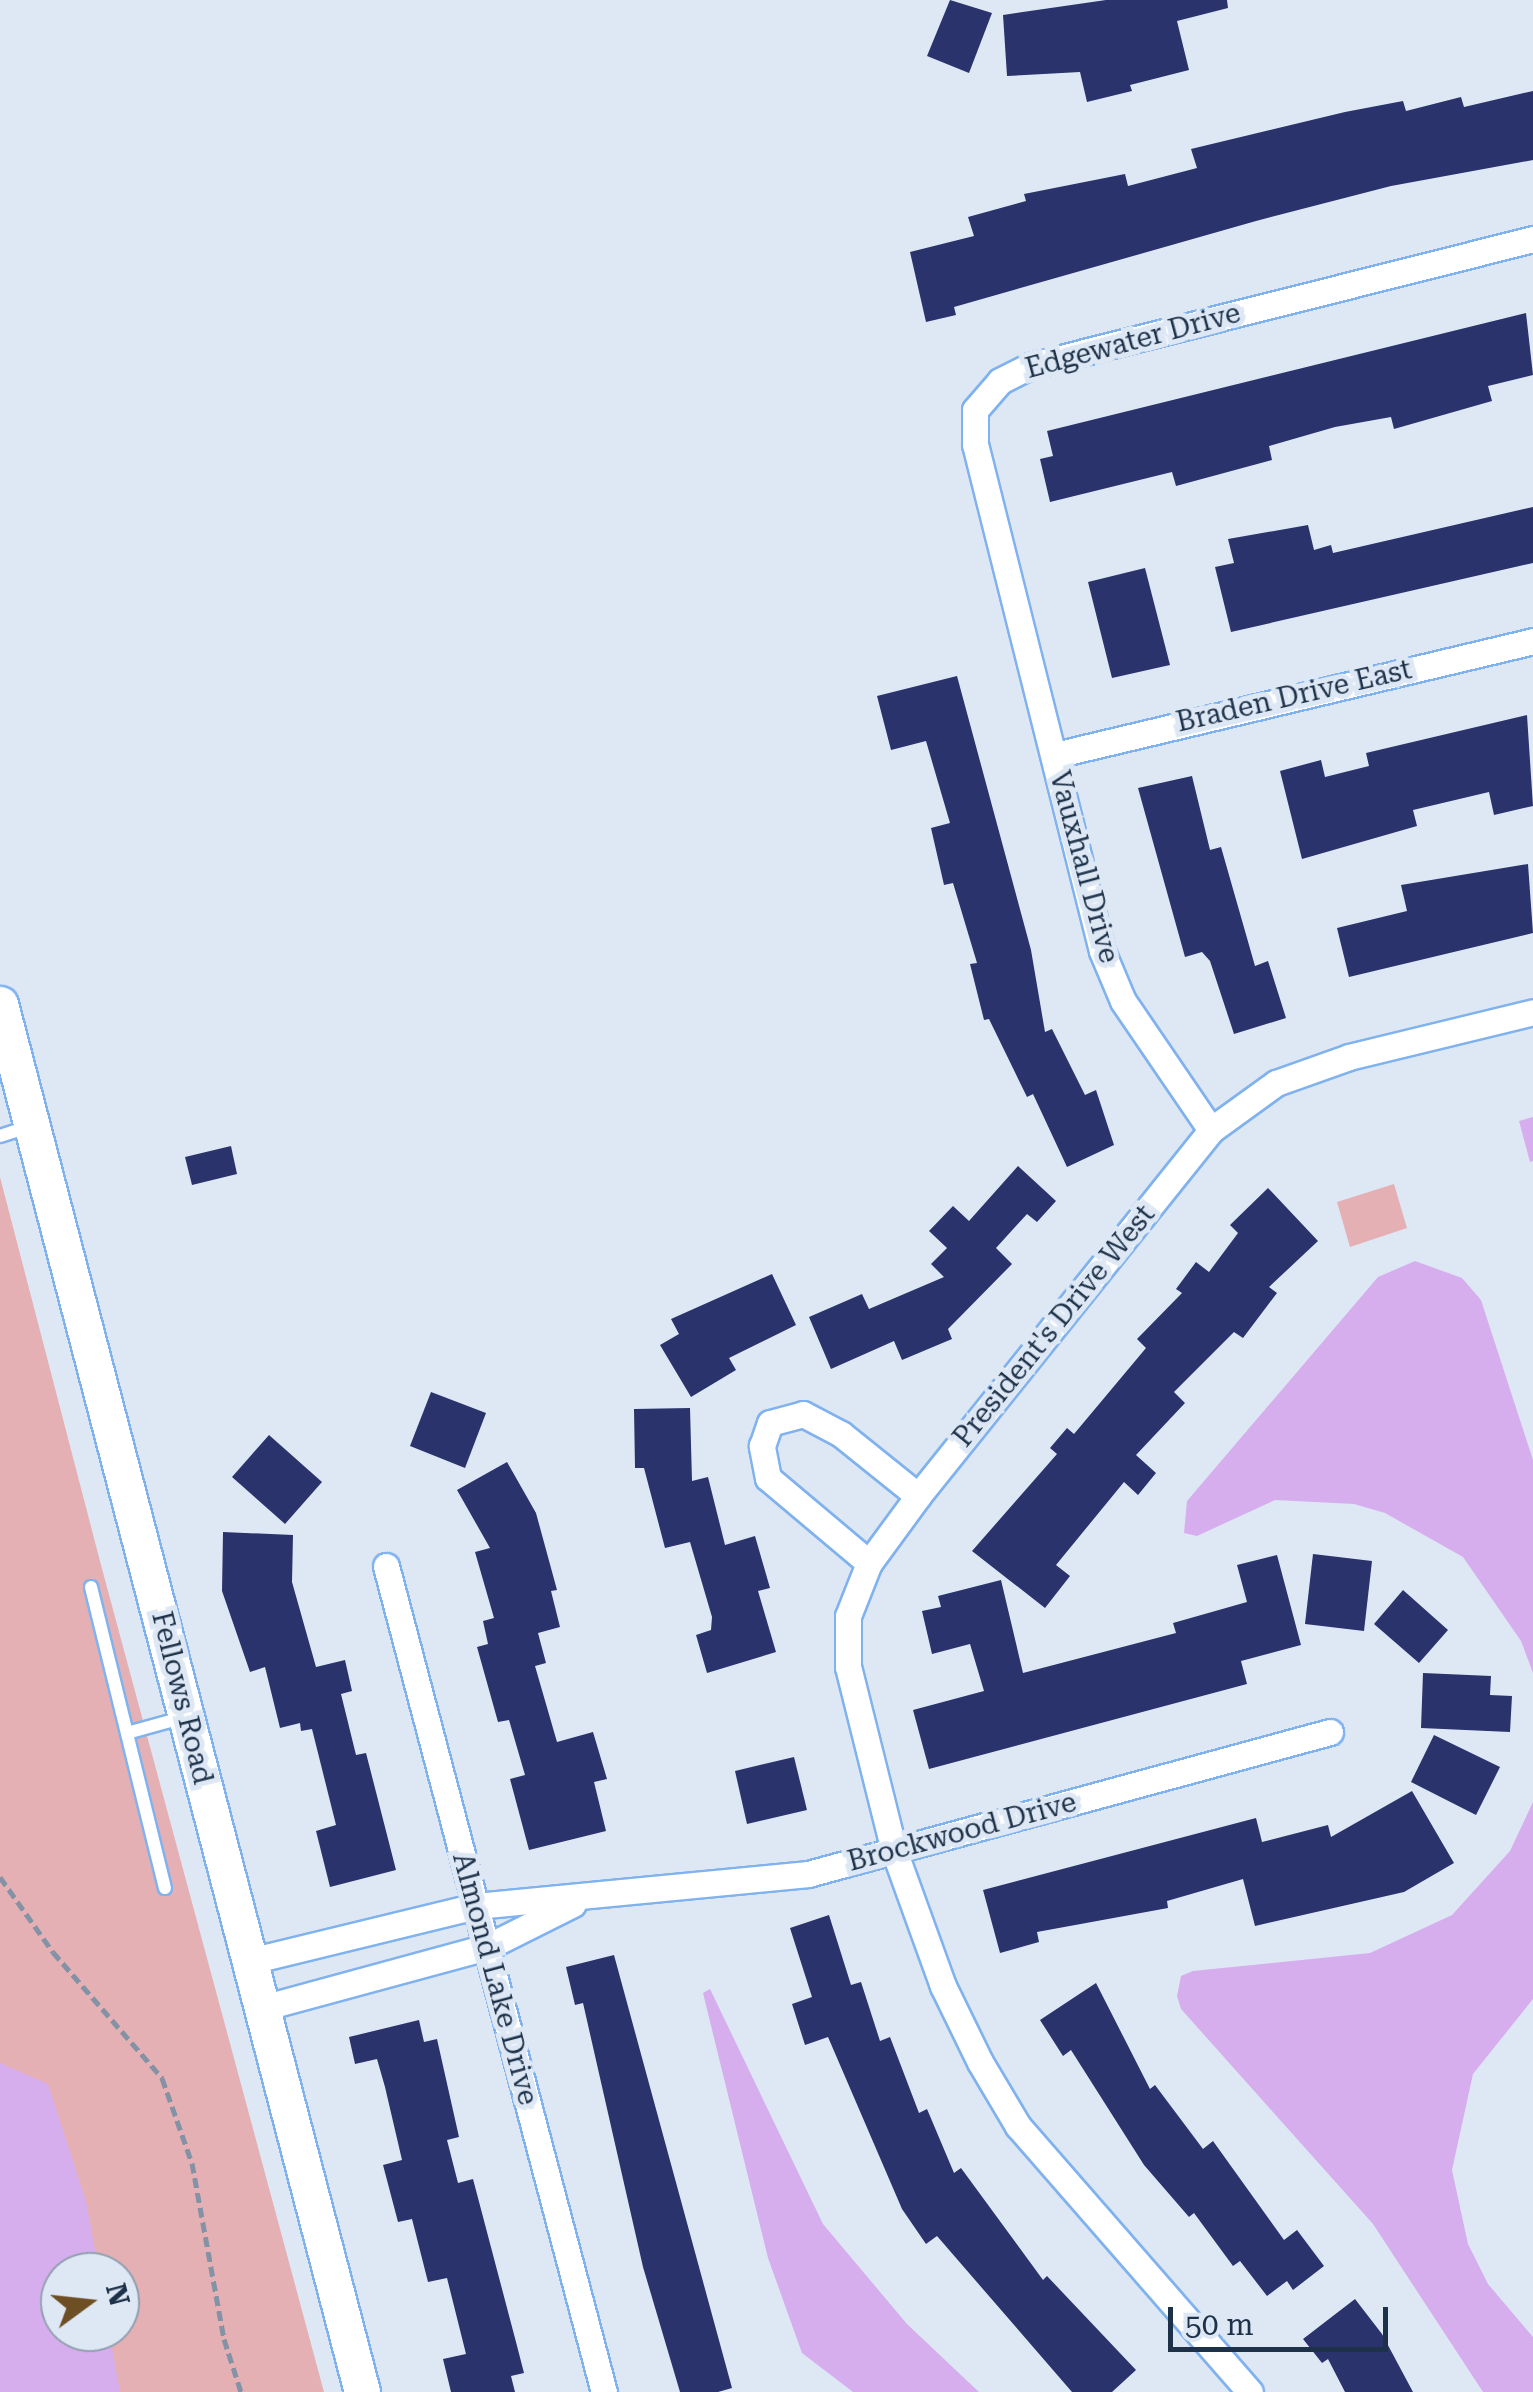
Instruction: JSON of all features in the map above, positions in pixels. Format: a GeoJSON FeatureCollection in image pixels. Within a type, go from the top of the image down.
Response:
{"type":"FeatureCollection","features":[{"type":"Feature","properties":{"kind":"street","name":"Edgewater Drive"},"geometry":{"type":"LineString","coordinates":[[1055,755],[975,444],[975,410],[1000,381],[1029,366],[1533,239]]}},
{"type":"Feature","properties":{"kind":"street","name":"Braden Drive East"},"geometry":{"type":"LineString","coordinates":[[1055,755],[1533,641]]}},
{"type":"Feature","properties":{"kind":"street","name":"Vauxhall Drive"},"geometry":{"type":"LineString","coordinates":[[1055,755],[1102,951],[1123,1001],[1211,1130]]}},
{"type":"Feature","properties":{"kind":"street","name":"Fellows Road"},"geometry":{"type":"LineString","coordinates":[[0,1004],[16,1131],[188,1716],[362,2392]]}},
{"type":"Feature","properties":{"kind":"street","name":"President's Drive West"},"geometry":{"type":"LineString","coordinates":[[1250,2392],[1018,2126],[943,1986],[894,1851],[848,1667],[848,1616],[869,1563],[918,1496],[1211,1130],[1276,1083],[1349,1056],[1533,1012]]}},
{"type":"Feature","properties":{"kind":"street"},"geometry":{"type":"LineString","coordinates":[[869,1563],[768,1478],[762,1446],[770,1422],[803,1414],[841,1434],[918,1496]]}},
{"type":"Feature","properties":{"kind":"street","name":"Almond Lake Drive"},"geometry":{"type":"LineString","coordinates":[[386,1566],[604,2392]]}},
{"type":"Feature","properties":{"kind":"street","name":"Brockwood Drive"},"geometry":{"type":"LineString","coordinates":[[250,1962],[476,1906],[808,1874],[1330,1732]]}},
{"type":"Feature","properties":{"kind":"street","name":"Brockwood Drive"},"geometry":{"type":"LineString","coordinates":[[262,2008],[487,1947],[586,1898]]}},
{"type":"Feature","properties":{"kind":"lane"},"geometry":{"type":"LineString","coordinates":[[90,1587],[165,1888]]}},
{"type":"Feature","properties":{"kind":"lane"},"geometry":{"type":"LineString","coordinates":[[127,1733],[188,1716]]}},
{"type":"Feature","properties":{"kind":"path"},"geometry":{"type":"LineString","coordinates":[[0,1877],[53,1952],[162,2078],[192,2164],[224,2339],[240,2392]]}},
{"type":"Feature","properties":{"kind":"shaded area"},"geometry":{"type":"Polygon","coordinates":[[[1533,1117],[1533,1161],[1530,1162],[1519,1121],[1533,1117]]]}},
{"type":"Feature","properties":{"kind":"shaded area"},"geometry":{"type":"Polygon","coordinates":[[[0,1177],[101,1565],[324,2392],[0,2392],[0,1177]]]}},
{"type":"Feature","properties":{"kind":"shaded area"},"geometry":{"type":"Polygon","coordinates":[[[1394,1184],[1407,1228],[1350,1247],[1337,1202],[1394,1184]]]}},
{"type":"Feature","properties":{"kind":"shaded area"},"geometry":{"type":"Polygon","coordinates":[[[1415,1261],[1462,1278],[1481,1300],[1533,1460],[1533,1673],[1521,1641],[1463,1557],[1385,1513],[1354,1504],[1275,1500],[1197,1536],[1184,1533],[1187,1501],[1378,1277],[1415,1261]]]}},
{"type":"Feature","properties":{"kind":"shaded area"},"geometry":{"type":"Polygon","coordinates":[[[1533,1802],[1533,1999],[1473,2074],[1452,2170],[1468,2244],[1488,2284],[1533,2337],[1533,2392],[1483,2392],[1373,2224],[1181,2009],[1177,1996],[1181,1976],[1193,1971],[1370,1953],[1452,1915],[1510,1851],[1533,1802]]]}},
{"type":"Feature","properties":{"kind":"shaded area"},"geometry":{"type":"Polygon","coordinates":[[[710,1989],[823,2224],[907,2324],[979,2392],[853,2392],[802,2353],[768,2258],[703,1993],[710,1989]]]}},
{"type":"Feature","properties":{"kind":"shaded area"},"geometry":{"type":"Polygon","coordinates":[[[0,2063],[48,2084],[86,2201],[95,2252],[40,2252],[40,2352],[113,2352],[120,2392],[0,2392],[0,2063]]]}},
{"type":"Feature","properties":{"kind":"building"},"geometry":{"type":"Polygon","coordinates":[[[950,0],[992,13],[969,73],[927,56],[950,0]]]}},
{"type":"Feature","properties":{"kind":"building"},"geometry":{"type":"Polygon","coordinates":[[[1106,0],[1227,0],[1228,8],[1177,21],[1189,70],[1130,85],[1132,91],[1087,102],[1080,72],[1007,76],[1003,15],[1106,0]]]}},
{"type":"Feature","properties":{"kind":"building"},"geometry":{"type":"Polygon","coordinates":[[[1533,91],[1533,160],[1391,186],[1256,221],[954,307],[956,315],[926,322],[910,252],[974,236],[968,217],[1026,201],[1024,194],[1125,174],[1128,186],[1197,168],[1191,149],[1345,112],[1403,101],[1406,111],[1461,97],[1464,107],[1533,91]]]}},
{"type":"Feature","properties":{"kind":"building"},"geometry":{"type":"Polygon","coordinates":[[[1526,313],[1533,375],[1488,386],[1492,401],[1394,429],[1391,417],[1335,427],[1269,446],[1272,460],[1176,486],[1172,472],[1050,502],[1040,459],[1053,456],[1047,431],[1526,313]]]}},
{"type":"Feature","properties":{"kind":"building"},"geometry":{"type":"Polygon","coordinates":[[[1533,507],[1533,563],[1231,632],[1215,567],[1234,563],[1228,539],[1308,525],[1314,550],[1331,545],[1333,553],[1533,507]]]}},
{"type":"Feature","properties":{"kind":"building"},"geometry":{"type":"Polygon","coordinates":[[[1145,568],[1170,665],[1112,678],[1088,582],[1145,568]]]}},
{"type":"Feature","properties":{"kind":"building"},"geometry":{"type":"Polygon","coordinates":[[[957,676],[1031,950],[1045,1032],[1052,1029],[1085,1095],[1096,1090],[1114,1145],[1067,1167],[1033,1094],[1027,1097],[989,1019],[984,1020],[970,964],[977,963],[953,883],[944,885],[931,828],[950,823],[926,741],[891,750],[877,696],[957,676]]]}},
{"type":"Feature","properties":{"kind":"building"},"geometry":{"type":"Polygon","coordinates":[[[1527,715],[1533,806],[1494,815],[1489,792],[1413,810],[1417,826],[1302,859],[1280,771],[1321,760],[1325,777],[1369,766],[1366,753],[1527,715]]]}},
{"type":"Feature","properties":{"kind":"building"},"geometry":{"type":"Polygon","coordinates":[[[1192,776],[1210,850],[1221,847],[1255,966],[1268,961],[1286,1018],[1234,1034],[1210,961],[1202,952],[1185,957],[1138,788],[1192,776]]]}},
{"type":"Feature","properties":{"kind":"building"},"geometry":{"type":"Polygon","coordinates":[[[1528,864],[1533,933],[1349,977],[1337,928],[1407,911],[1401,885],[1528,864]]]}},
{"type":"Feature","properties":{"kind":"building"},"geometry":{"type":"Polygon","coordinates":[[[231,1146],[237,1174],[192,1185],[185,1157],[231,1146]]]}},
{"type":"Feature","properties":{"kind":"building"},"geometry":{"type":"Polygon","coordinates":[[[1018,1166],[1056,1201],[1037,1222],[1027,1214],[996,1248],[1012,1264],[948,1329],[952,1339],[902,1360],[894,1341],[831,1369],[809,1317],[862,1294],[869,1309],[944,1277],[931,1264],[947,1248],[929,1231],[953,1206],[969,1221],[1018,1166]]]}},
{"type":"Feature","properties":{"kind":"building"},"geometry":{"type":"Polygon","coordinates":[[[1268,1188],[1318,1241],[1269,1287],[1277,1293],[1243,1338],[1234,1332],[1174,1392],[1185,1403],[1136,1455],[1156,1473],[1138,1495],[1124,1482],[1056,1565],[1070,1576],[1045,1608],[972,1551],[1057,1454],[1050,1448],[1067,1428],[1074,1434],[1146,1348],[1137,1339],[1182,1293],[1176,1289],[1196,1262],[1209,1272],[1238,1233],[1230,1225],[1268,1188]]]}},
{"type":"Feature","properties":{"kind":"building"},"geometry":{"type":"Polygon","coordinates":[[[772,1274],[796,1325],[729,1358],[736,1370],[691,1397],[660,1345],[679,1334],[671,1319],[772,1274]]]}},
{"type":"Feature","properties":{"kind":"building"},"geometry":{"type":"Polygon","coordinates":[[[431,1392],[486,1413],[465,1468],[410,1446],[431,1392]]]}},
{"type":"Feature","properties":{"kind":"building"},"geometry":{"type":"Polygon","coordinates":[[[690,1408],[692,1481],[708,1477],[725,1545],[755,1536],[770,1588],[758,1591],[776,1652],[707,1673],[696,1635],[711,1630],[712,1617],[690,1542],[665,1548],[644,1468],[635,1468],[634,1409],[690,1408]]]}},
{"type":"Feature","properties":{"kind":"building"},"geometry":{"type":"Polygon","coordinates":[[[269,1435],[322,1482],[285,1524],[232,1477],[269,1435]]]}},
{"type":"Feature","properties":{"kind":"building"},"geometry":{"type":"Polygon","coordinates":[[[507,1462],[536,1513],[557,1590],[551,1591],[560,1627],[538,1633],[546,1663],[535,1666],[557,1742],[593,1732],[607,1779],[594,1782],[606,1831],[529,1850],[510,1779],[525,1775],[509,1720],[498,1722],[477,1647],[488,1644],[483,1621],[494,1618],[475,1552],[490,1548],[457,1490],[507,1462]]]}},
{"type":"Feature","properties":{"kind":"building"},"geometry":{"type":"Polygon","coordinates":[[[223,1532],[293,1535],[292,1582],[316,1667],[345,1660],[352,1691],[341,1694],[356,1755],[366,1753],[396,1870],[330,1887],[316,1831],[336,1825],[312,1729],[301,1731],[300,1723],[280,1728],[265,1667],[250,1672],[222,1591],[223,1532]]]}},
{"type":"Feature","properties":{"kind":"building"},"geometry":{"type":"Polygon","coordinates":[[[1313,1554],[1372,1561],[1364,1631],[1305,1624],[1313,1554]]]}},
{"type":"Feature","properties":{"kind":"building"},"geometry":{"type":"Polygon","coordinates":[[[1277,1555],[1301,1645],[1241,1661],[1247,1684],[929,1769],[913,1710],[984,1691],[970,1644],[932,1654],[922,1611],[941,1607],[938,1596],[1001,1580],[1023,1673],[1176,1633],[1173,1623],[1247,1602],[1237,1565],[1277,1555]]]}},
{"type":"Feature","properties":{"kind":"building"},"geometry":{"type":"Polygon","coordinates":[[[1403,1590],[1448,1630],[1419,1663],[1374,1624],[1403,1590]]]}},
{"type":"Feature","properties":{"kind":"building"},"geometry":{"type":"Polygon","coordinates":[[[1423,1673],[1491,1676],[1490,1695],[1512,1696],[1510,1732],[1421,1728],[1423,1673]]]}},
{"type":"Feature","properties":{"kind":"building"},"geometry":{"type":"Polygon","coordinates":[[[1434,1735],[1500,1767],[1476,1815],[1411,1782],[1434,1735]]]}},
{"type":"Feature","properties":{"kind":"building"},"geometry":{"type":"Polygon","coordinates":[[[794,1757],[807,1810],[747,1824],[735,1771],[794,1757]]]}},
{"type":"Feature","properties":{"kind":"building"},"geometry":{"type":"Polygon","coordinates":[[[1412,1791],[1454,1863],[1404,1892],[1255,1926],[1243,1879],[1167,1901],[1168,1908],[1037,1932],[1039,1942],[1000,1953],[983,1890],[1256,1818],[1262,1842],[1328,1825],[1331,1837],[1412,1791]]]}},
{"type":"Feature","properties":{"kind":"building"},"geometry":{"type":"Polygon","coordinates":[[[829,1915],[851,1985],[861,1982],[880,2041],[890,2037],[919,2113],[927,2109],[954,2173],[961,2168],[1043,2280],[1047,2276],[1136,2370],[1112,2392],[1072,2392],[937,2236],[926,2244],[902,2209],[828,2037],[805,2045],[792,2004],[812,1997],[790,1928],[829,1915]]]}},
{"type":"Feature","properties":{"kind":"building"},"geometry":{"type":"Polygon","coordinates":[[[614,1955],[732,2388],[718,2392],[680,2392],[643,2267],[583,2003],[575,2005],[566,1967],[614,1955]]]}},
{"type":"Feature","properties":{"kind":"building"},"geometry":{"type":"Polygon","coordinates":[[[1096,1983],[1150,2089],[1155,2085],[1203,2149],[1213,2141],[1284,2240],[1297,2230],[1324,2266],[1293,2290],[1287,2281],[1267,2296],[1240,2261],[1233,2266],[1194,2213],[1189,2217],[1144,2165],[1071,2050],[1063,2056],[1040,2020],[1096,1983]]]}},
{"type":"Feature","properties":{"kind":"building"},"geometry":{"type":"Polygon","coordinates":[[[419,2020],[424,2042],[437,2039],[459,2137],[447,2140],[458,2183],[473,2179],[524,2373],[511,2376],[515,2392],[451,2392],[443,2359],[466,2354],[447,2278],[428,2282],[412,2219],[398,2222],[383,2165],[402,2160],[385,2087],[377,2059],[355,2064],[349,2037],[419,2020]]]}},
{"type":"Feature","properties":{"kind":"building"},"geometry":{"type":"Polygon","coordinates":[[[1355,2299],[1382,2334],[1413,2392],[1345,2392],[1328,2359],[1322,2363],[1303,2339],[1355,2299]]]}}]}
